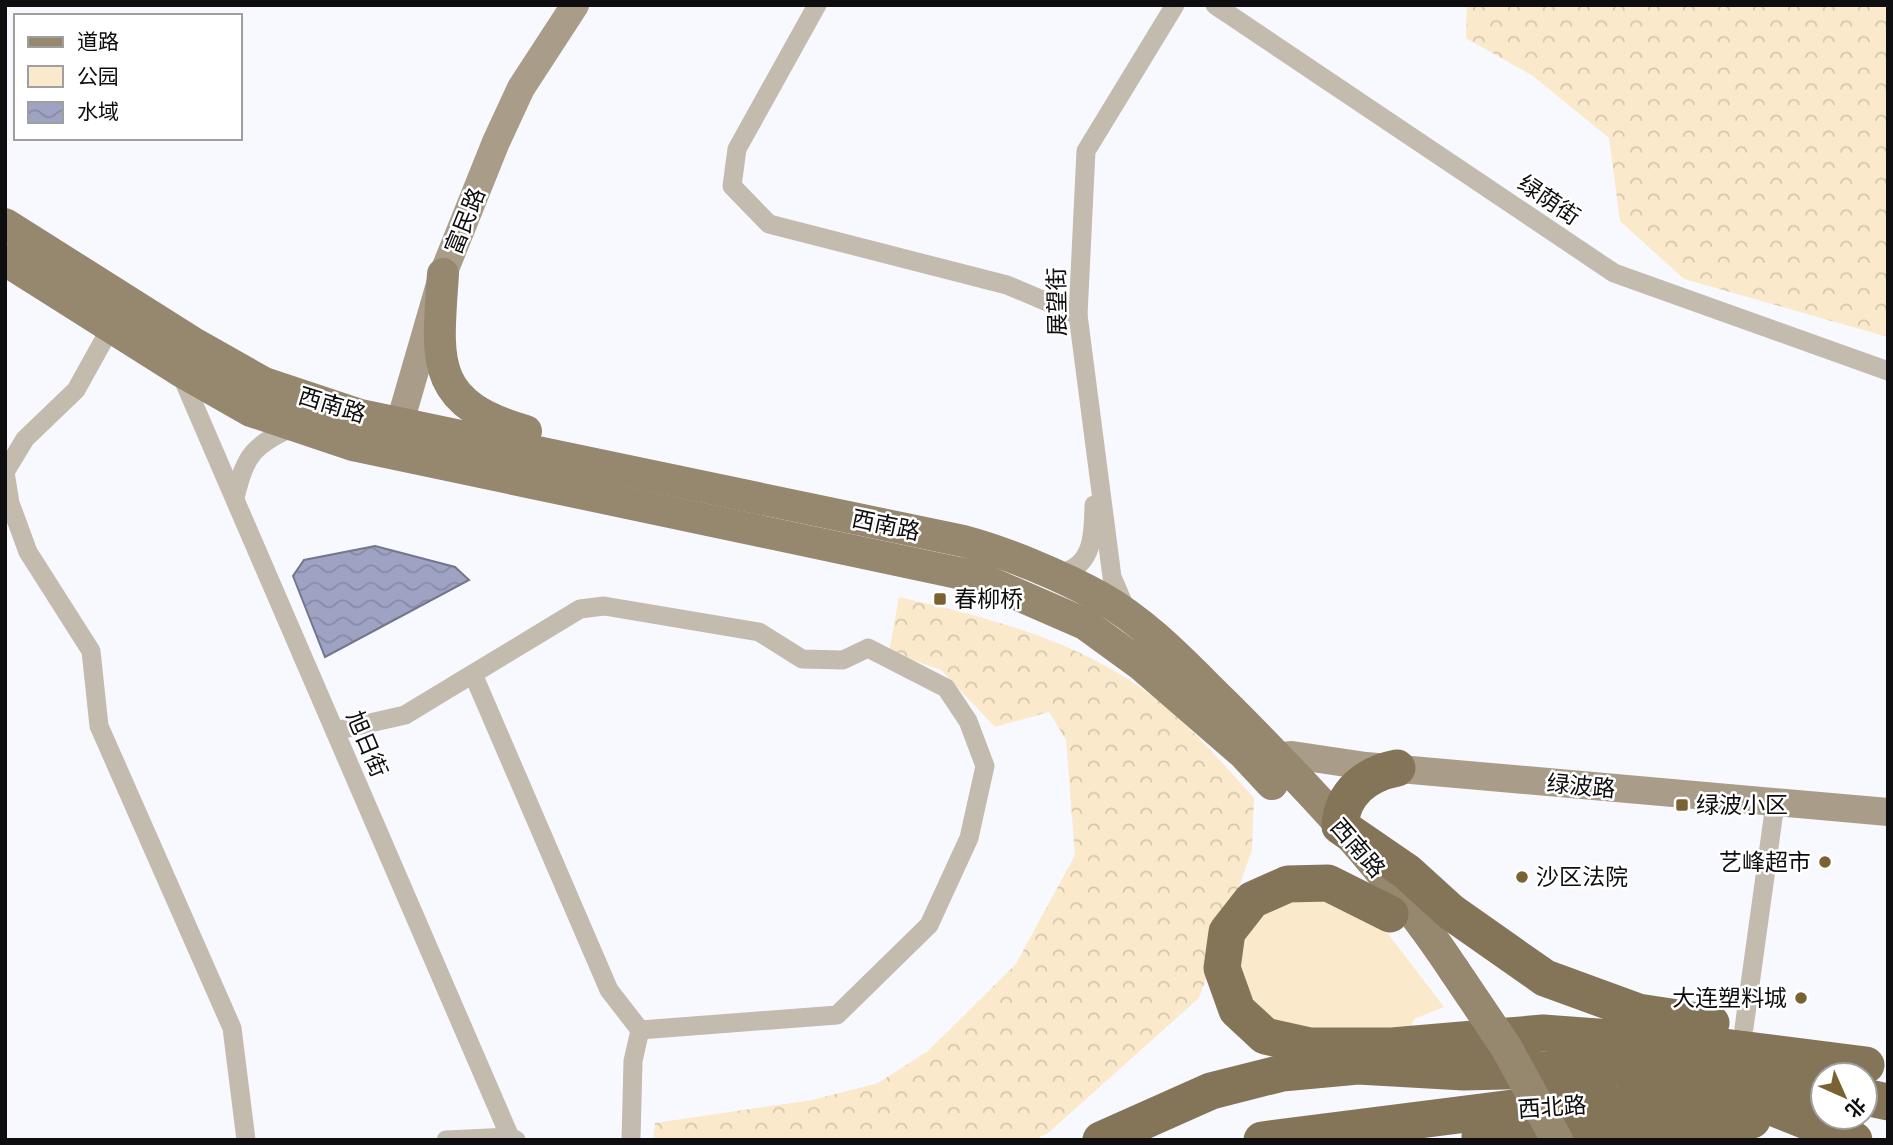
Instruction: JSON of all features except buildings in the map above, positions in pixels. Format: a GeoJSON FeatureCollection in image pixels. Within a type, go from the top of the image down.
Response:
{"type":"FeatureCollection","features":[{"type":"Feature","properties":{"kind":"highway"},"geometry":{"type":"LineString","coordinates":[[1397,768],[1382,771],[1360,784],[1345,804],[1340,826],[1407,872],[1451,912],[1545,978],[1638,1012],[1745,1028],[1849,1061]]}},
{"type":"Feature","properties":{"kind":"highway"},"geometry":{"type":"LineString","coordinates":[[1390,914],[1328,883],[1288,884],[1252,900],[1227,932],[1222,968],[1237,1010],[1265,1036],[1310,1046],[1392,1046],[1543,1033],[1708,1045],[1816,1061]]}},
{"type":"Feature","properties":{"kind":"highway"},"geometry":{"type":"LineString","coordinates":[[1101,1140],[1210,1091],[1282,1073],[1358,1066],[1464,1072],[1735,1066],[1809,1068]]}},
{"type":"Feature","properties":{"kind":"highway"},"geometry":{"type":"LineString","coordinates":[[1735,1066],[1780,1082],[1809,1087]]}},
{"type":"Feature","properties":{"kind":"highway","name":"西北路"},"geometry":{"type":"LineString","coordinates":[[1282,1073],[1475,1078],[1698,1094],[1774,1108],[1854,1140]]}},
{"type":"Feature","properties":{"kind":"highway"},"geometry":{"type":"LineString","coordinates":[[1879,1076],[1888,1102]]}},
{"type":"Feature","properties":{"kind":"highway","name":"西北路"},"geometry":{"type":"LineString","coordinates":[[1276,1137],[1561,1102],[1696,1110],[1770,1124],[1810,1140]]}},
{"type":"Feature","properties":{"kind":"highway"},"geometry":{"type":"LineString","coordinates":[[1276,1137],[1465,1139],[1692,1121],[1752,1120]]}},
{"type":"Feature","properties":{"kind":"main road","name":"西南路"},"geometry":{"type":"LineString","coordinates":[[5,224],[195,344],[264,383],[360,415],[396,437],[955,570],[977,576],[1085,624],[1140,664],[1244,754],[1357,875],[1506,1047],[1557,1140]]}},
{"type":"Feature","properties":{"kind":"main road","name":"西南路"},"geometry":{"type":"LineString","coordinates":[[5,260],[179,370],[251,411],[353,444],[396,437],[618,468],[963,541],[988,548],[1100,597],[1160,639],[1276,757],[1340,826],[1408,906],[1533,1140]]}},
{"type":"Feature","properties":{"kind":"main road"},"geometry":{"type":"LineString","coordinates":[[443,274],[440,327],[442,366],[459,399],[491,421],[556,440],[618,468]]}},
{"type":"Feature","properties":{"kind":"street","name":"富民路"},"geometry":{"type":"LineString","coordinates":[[396,437],[443,274],[496,142],[521,88],[575,5]]}},
{"type":"Feature","properties":{"kind":"street"},"geometry":{"type":"LineString","coordinates":[[817,5],[737,149],[732,186],[769,224],[1007,285],[1079,315]]}},
{"type":"Feature","properties":{"kind":"street","name":"展望街"},"geometry":{"type":"LineString","coordinates":[[1130,618],[1112,577],[1079,315],[1086,151],[1175,5]]}},
{"type":"Feature","properties":{"kind":"street","name":"绿荫街"},"geometry":{"type":"LineString","coordinates":[[1215,5],[1614,273],[1888,371]]}},
{"type":"Feature","properties":{"kind":"street"},"geometry":{"type":"LineString","coordinates":[[111,327],[76,390],[25,439],[5,472],[10,503],[28,552],[91,651],[99,726],[232,1028],[246,1140]]}},
{"type":"Feature","properties":{"kind":"street","name":"旭日街"},"geometry":{"type":"LineString","coordinates":[[179,370],[513,1138]]}},
{"type":"Feature","properties":{"kind":"street"},"geometry":{"type":"LineString","coordinates":[[234,498],[244,464],[264,440],[295,426]]}},
{"type":"Feature","properties":{"kind":"street"},"geometry":{"type":"LineString","coordinates":[[1050,575],[1073,572],[1084,562],[1094,517],[1095,454]]}},
{"type":"Feature","properties":{"kind":"street"},"geometry":{"type":"LineString","coordinates":[[335,732],[405,715],[580,609],[604,606],[759,632],[802,659],[843,660],[868,648],[946,688],[968,722],[985,766],[969,838],[929,925],[837,1015],[640,1030]]}},
{"type":"Feature","properties":{"kind":"street"},"geometry":{"type":"LineString","coordinates":[[473,674],[609,990],[640,1030]]}},
{"type":"Feature","properties":{"kind":"street","name":"绿波路"},"geometry":{"type":"LineString","coordinates":[[1276,757],[1292,755],[1397,768],[1775,804],[1888,812]]}},
{"type":"Feature","properties":{"kind":"street"},"geometry":{"type":"LineString","coordinates":[[1745,1028],[1775,804]]}},
{"type":"Feature","properties":{"kind":"street"},"geometry":{"type":"LineString","coordinates":[[631,1140],[633,1061],[640,1030]]}},
{"type":"Feature","properties":{"kind":"street"},"geometry":{"type":"LineString","coordinates":[[446,1140],[513,1138]]}},
{"type":"Feature","properties":{"kind":"green space"},"geometry":{"type":"Polygon","coordinates":[[[1467,5],[1888,5],[1888,337],[1684,279],[1620,221],[1609,138],[1533,76],[1466,38],[1467,5]]]}},
{"type":"Feature","properties":{"kind":"green space"},"geometry":{"type":"Polygon","coordinates":[[[899,597],[1031,633],[1063,645],[1124,676],[1179,719],[1254,798],[1252,850],[1199,998],[1048,1133],[1034,1140],[653,1140],[655,1123],[812,1100],[878,1083],[928,1051],[1016,964],[1075,855],[1066,740],[1049,712],[995,727],[941,670],[889,652],[899,597]]]}},
{"type":"Feature","properties":{"kind":"green space"},"geometry":{"type":"Polygon","coordinates":[[[1316,893],[1386,931],[1444,1007],[1414,1019],[1408,1035],[1310,1030],[1279,1023],[1271,1018],[1242,982],[1238,961],[1243,939],[1256,914],[1316,893]]]}},
{"type":"Feature","properties":{"kind":"water"},"geometry":{"type":"Polygon","coordinates":[[[375,546],[455,567],[469,580],[325,657],[293,576],[304,560],[375,546]]]}},
{"type":"Feature","properties":{"kind":"place","name":"春柳桥"},"geometry":{"type":"Point","coordinates":[940,599]}},
{"type":"Feature","properties":{"kind":"place","name":"绿波小区"},"geometry":{"type":"Point","coordinates":[1682,805]}},
{"type":"Feature","properties":{"kind":"place","name":"艺峰超市"},"geometry":{"type":"Point","coordinates":[1825,862]}},
{"type":"Feature","properties":{"kind":"place","name":"沙区法院"},"geometry":{"type":"Point","coordinates":[1522,877]}},
{"type":"Feature","properties":{"kind":"place","name":"大连塑料城"},"geometry":{"type":"Point","coordinates":[1801,998]}}]}
